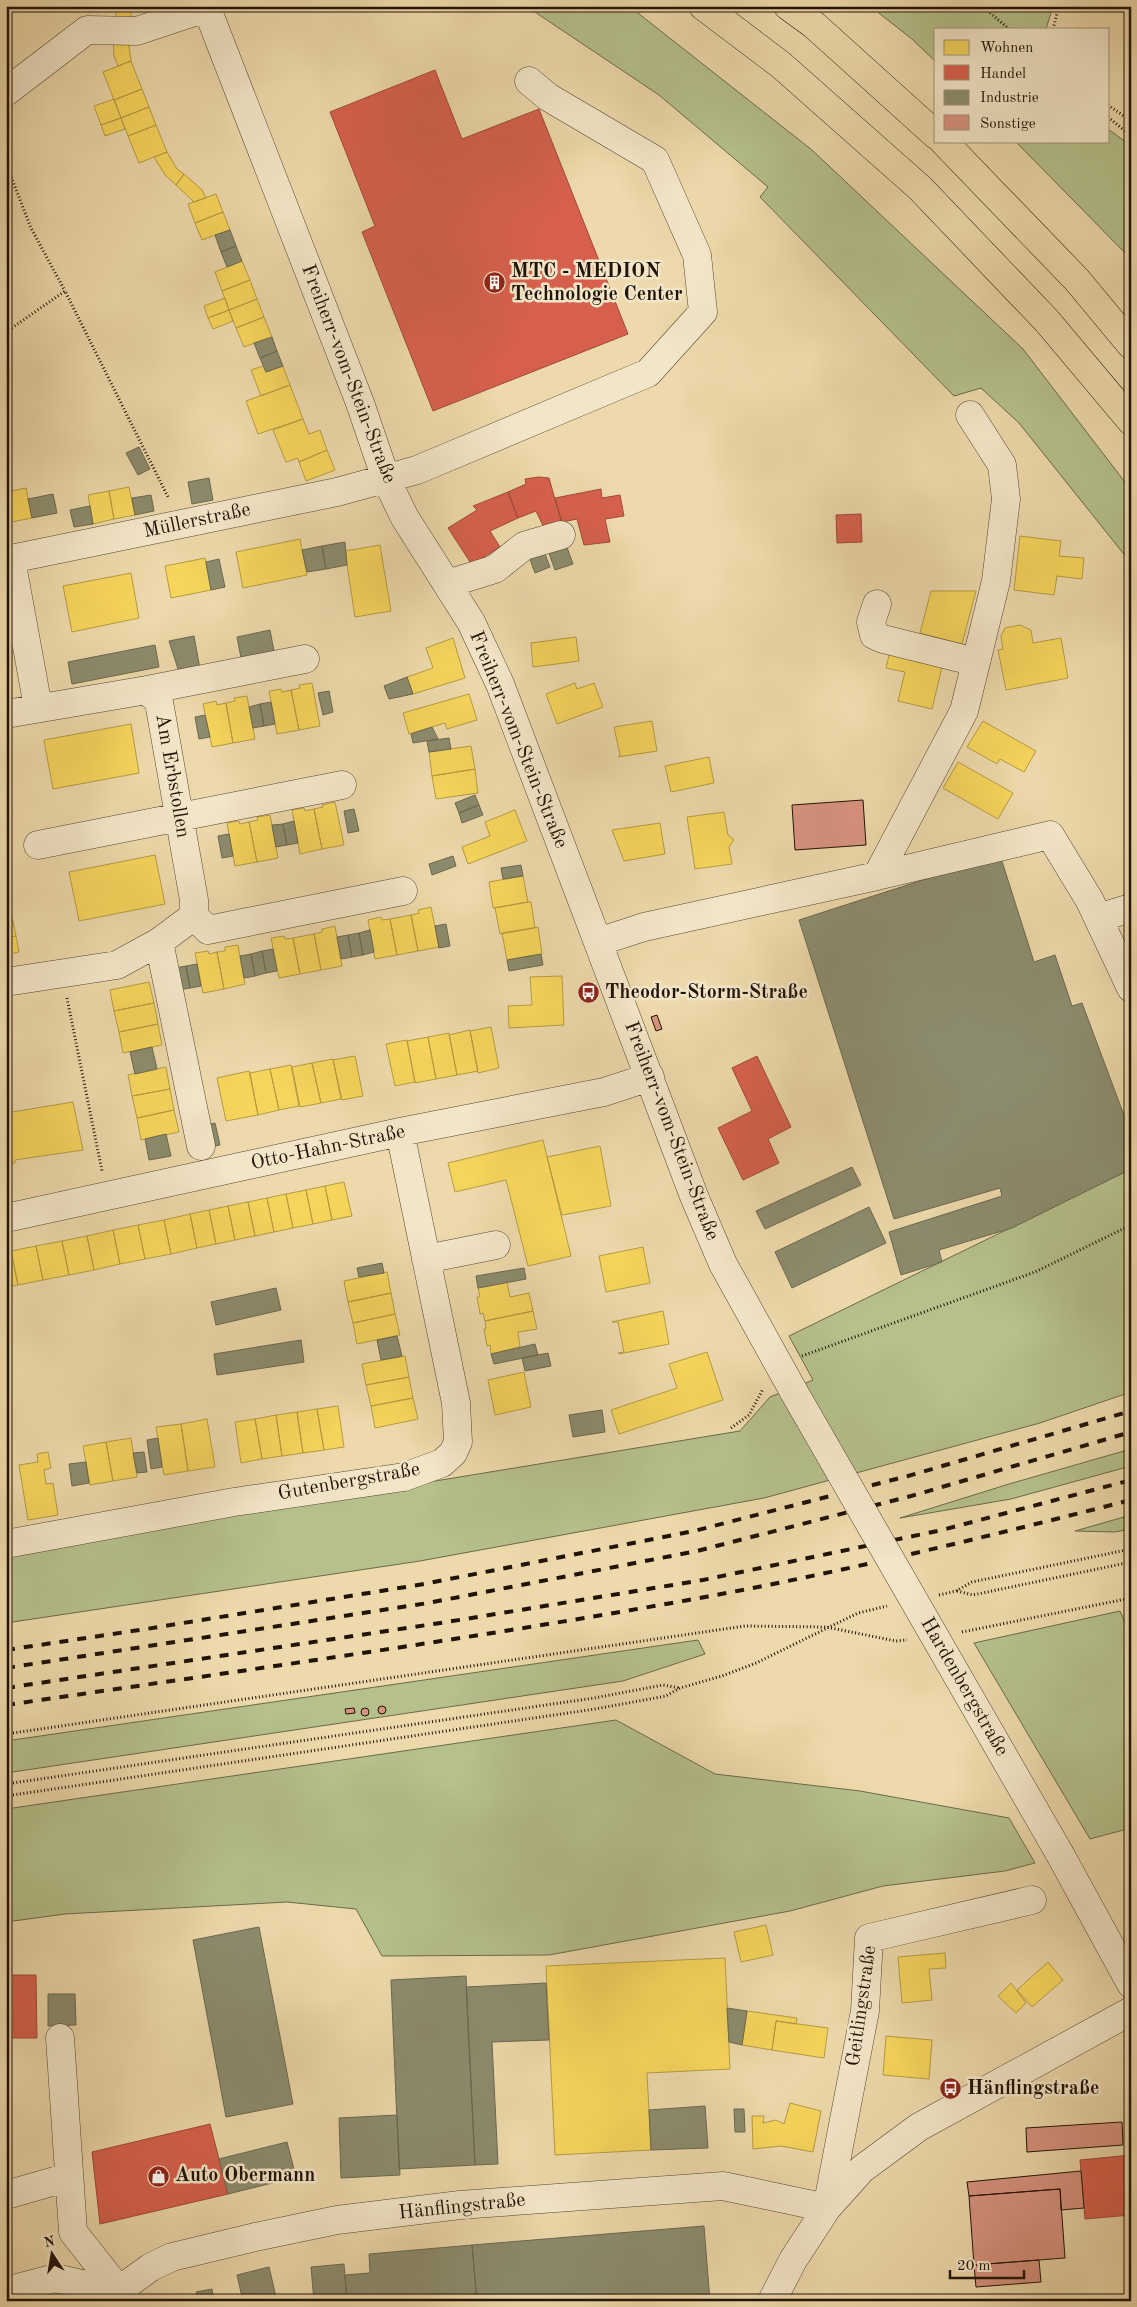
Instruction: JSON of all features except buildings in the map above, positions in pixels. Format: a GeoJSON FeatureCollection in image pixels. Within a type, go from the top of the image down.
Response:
{"type":"FeatureCollection","features":[{"type":"Feature","properties":{"kind":"highway"},"geometry":{"type":"LineString","coordinates":[[703,6],[781,65],[920,188],[1047,321],[1131,422]]}},
{"type":"Feature","properties":{"kind":"highway"},"geometry":{"type":"LineString","coordinates":[[788,6],[814,25],[934,133]]}},
{"type":"Feature","properties":{"kind":"highway"},"geometry":{"type":"LineString","coordinates":[[944,142],[1077,280],[1131,345]]}},
{"type":"Feature","properties":{"kind":"street"},"geometry":{"type":"LineString","coordinates":[[6,92],[87,30],[137,31],[206,7]]}},
{"type":"Feature","properties":{"kind":"street","name":"Freiherr-vom-Stein-Straße"},"geometry":{"type":"LineString","coordinates":[[206,7],[360,404],[386,479],[405,518],[471,622],[500,684],[694,1196],[723,1264],[794,1392]]}},
{"type":"Feature","properties":{"kind":"street","name":"Müllerstraße"},"geometry":{"type":"LineString","coordinates":[[8,560],[336,492],[417,470],[648,373],[703,312],[697,255],[655,160],[548,98],[529,81]]}},
{"type":"Feature","properties":{"kind":"street"},"geometry":{"type":"LineString","coordinates":[[877,876],[964,710],[996,581],[1006,499],[1002,465],[970,415]]}},
{"type":"Feature","properties":{"kind":"street"},"geometry":{"type":"LineString","coordinates":[[447,584],[495,569],[524,546],[561,535]]}},
{"type":"Feature","properties":{"kind":"street"},"geometry":{"type":"LineString","coordinates":[[8,560],[38,707]]}},
{"type":"Feature","properties":{"kind":"street"},"geometry":{"type":"LineString","coordinates":[[876,604],[871,622],[874,635],[883,640],[976,662]]}},
{"type":"Feature","properties":{"kind":"street"},"geometry":{"type":"LineString","coordinates":[[147,690],[305,659]]}},
{"type":"Feature","properties":{"kind":"street","name":"Am Erbstollen"},"geometry":{"type":"LineString","coordinates":[[6,714],[38,707],[147,690],[159,702],[194,900],[194,916]]}},
{"type":"Feature","properties":{"kind":"street"},"geometry":{"type":"LineString","coordinates":[[38,845],[342,785]]}},
{"type":"Feature","properties":{"kind":"street"},"geometry":{"type":"LineString","coordinates":[[598,942],[644,927],[877,876],[1050,835],[1090,901],[1131,988]]}},
{"type":"Feature","properties":{"kind":"street"},"geometry":{"type":"LineString","coordinates":[[6,982],[117,964],[159,942],[194,916],[208,930],[402,891]]}},
{"type":"Feature","properties":{"kind":"street"},"geometry":{"type":"LineString","coordinates":[[1098,918],[1131,908]]}},
{"type":"Feature","properties":{"kind":"street"},"geometry":{"type":"LineString","coordinates":[[159,942],[201,1146]]}},
{"type":"Feature","properties":{"kind":"street","name":"Otto-Hahn-Straße"},"geometry":{"type":"LineString","coordinates":[[6,1218],[400,1132],[604,1092],[650,1077]]}},
{"type":"Feature","properties":{"kind":"street","name":"Gutenbergstraße"},"geometry":{"type":"LineString","coordinates":[[6,1544],[234,1502],[404,1476],[442,1463],[453,1453],[458,1442],[456,1403],[400,1132]]}},
{"type":"Feature","properties":{"kind":"street"},"geometry":{"type":"LineString","coordinates":[[426,1259],[496,1245]]}},
{"type":"Feature","properties":{"kind":"street","name":"Hardenbergstraße"},"geometry":{"type":"LineString","coordinates":[[794,1392],[1061,1856],[1131,1984]]}},
{"type":"Feature","properties":{"kind":"street","name":"Geitlingstraße"},"geometry":{"type":"LineString","coordinates":[[827,2208],[865,2011],[869,1938],[1032,1900]]}},
{"type":"Feature","properties":{"kind":"street","name":"Geitlingstraße"},"geometry":{"type":"LineString","coordinates":[[772,2301],[793,2260],[827,2208],[862,2169],[918,2127],[1131,2011]]}},
{"type":"Feature","properties":{"kind":"street"},"geometry":{"type":"LineString","coordinates":[[60,2038],[73,2232],[119,2297]]}},
{"type":"Feature","properties":{"kind":"street"},"geometry":{"type":"LineString","coordinates":[[6,2195],[69,2176]]}},
{"type":"Feature","properties":{"kind":"street","name":"Hänflingstraße"},"geometry":{"type":"LineString","coordinates":[[119,2297],[129,2283],[151,2267],[172,2257],[337,2220],[460,2205],[723,2186],[827,2208]]}},
{"type":"Feature","properties":{"kind":"street"},"geometry":{"type":"LineString","coordinates":[[6,2291],[55,2278],[119,2297]]}},
{"type":"Feature","properties":{"kind":"path"},"geometry":{"type":"LineString","coordinates":[[982,6],[1008,28]]}},
{"type":"Feature","properties":{"kind":"path"},"geometry":{"type":"LineString","coordinates":[[1053,28],[1059,6]]}},
{"type":"Feature","properties":{"kind":"path"},"geometry":{"type":"LineString","coordinates":[[1110,106],[1131,121]]}},
{"type":"Feature","properties":{"kind":"path"},"geometry":{"type":"LineString","coordinates":[[1110,119],[1131,136]]}},
{"type":"Feature","properties":{"kind":"path"},"geometry":{"type":"LineString","coordinates":[[6,164],[31,228],[65,291],[182,524]]}},
{"type":"Feature","properties":{"kind":"path"},"geometry":{"type":"LineString","coordinates":[[6,332],[65,291]]}},
{"type":"Feature","properties":{"kind":"path"},"geometry":{"type":"LineString","coordinates":[[62,973],[107,1196]]}},
{"type":"Feature","properties":{"kind":"path"},"geometry":{"type":"LineString","coordinates":[[731,1428],[749,1415],[779,1365],[1035,1272],[1131,1224]]}},
{"type":"Feature","properties":{"kind":"path"},"geometry":{"type":"LineString","coordinates":[[930,1597],[956,1591],[972,1582],[1131,1549]]}},
{"type":"Feature","properties":{"kind":"path"},"geometry":{"type":"LineString","coordinates":[[956,1591],[973,1596],[1131,1562]]}},
{"type":"Feature","properties":{"kind":"path"},"geometry":{"type":"LineString","coordinates":[[960,1632],[987,1629],[1131,1598]]}},
{"type":"Feature","properties":{"kind":"path"},"geometry":{"type":"LineString","coordinates":[[6,1796],[595,1709],[666,1696],[680,1688],[722,1676],[756,1663],[826,1627],[858,1613],[894,1604]]}},
{"type":"Feature","properties":{"kind":"path"},"geometry":{"type":"LineString","coordinates":[[6,1734],[745,1626],[826,1627],[896,1641],[914,1639]]}},
{"type":"Feature","properties":{"kind":"path"},"geometry":{"type":"LineString","coordinates":[[6,1784],[594,1698],[664,1685],[680,1688]]}},
{"type":"Feature","properties":{"kind":"green space"},"geometry":{"type":"Polygon","coordinates":[[[526,6],[629,6],[812,150],[1023,349],[1131,490],[1131,563],[1019,423],[981,388],[954,396],[760,197],[768,187],[659,95],[526,6]]]}},
{"type":"Feature","properties":{"kind":"green space"},"geometry":{"type":"Polygon","coordinates":[[[870,6],[1053,6],[1046,28],[934,28],[934,60],[912,39],[870,6]]]}},
{"type":"Feature","properties":{"kind":"green space"},"geometry":{"type":"Polygon","coordinates":[[[1110,130],[1131,146],[1131,259],[1016,142],[1110,142],[1110,130]]]}},
{"type":"Feature","properties":{"kind":"green space"},"geometry":{"type":"Polygon","coordinates":[[[1131,1169],[1131,1392],[1040,1423],[764,1498],[420,1561],[6,1623],[6,1557],[234,1514],[740,1431],[770,1397],[813,1380],[789,1336],[1131,1169]]]}},
{"type":"Feature","properties":{"kind":"green space"},"geometry":{"type":"Polygon","coordinates":[[[1131,1449],[1131,1466],[1011,1499],[900,1518],[1009,1484],[1131,1449]]]}},
{"type":"Feature","properties":{"kind":"green space"},"geometry":{"type":"Polygon","coordinates":[[[1131,1515],[1131,1529],[1115,1532],[1075,1531],[1131,1515]]]}},
{"type":"Feature","properties":{"kind":"green space"},"geometry":{"type":"Polygon","coordinates":[[[1120,1611],[1131,1636],[1131,1828],[1090,1839],[974,1643],[1120,1611]]]}},
{"type":"Feature","properties":{"kind":"green space"},"geometry":{"type":"Polygon","coordinates":[[[698,1640],[705,1654],[623,1681],[6,1773],[6,1741],[698,1640]]]}},
{"type":"Feature","properties":{"kind":"green space"},"geometry":{"type":"Polygon","coordinates":[[[616,1720],[715,1774],[860,1791],[1009,1818],[1035,1863],[1005,1871],[883,1886],[790,1911],[549,1955],[382,1956],[356,1909],[287,1902],[65,1914],[6,1922],[6,1809],[616,1720]]]}},
{"type":"Feature","properties":{"kind":"railway"},"geometry":{"type":"LineString","coordinates":[[6,1650],[424,1584],[694,1531],[908,1476],[1131,1411]]}},
{"type":"Feature","properties":{"kind":"railway"},"geometry":{"type":"LineString","coordinates":[[6,1668],[428,1603],[697,1551],[911,1496],[1131,1432]]}},
{"type":"Feature","properties":{"kind":"railway"},"geometry":{"type":"LineString","coordinates":[[6,1688],[447,1622],[703,1580],[942,1530],[1131,1480]]}},
{"type":"Feature","properties":{"kind":"railway"},"geometry":{"type":"LineString","coordinates":[[6,1705],[443,1641],[705,1597],[919,1552],[1131,1500]]}},
{"type":"Feature","properties":{"kind":"place","name":"MTC - MEDION Technologie Center"},"geometry":{"type":"Point","coordinates":[495,283]}},
{"type":"Feature","properties":{"kind":"place","name":"Theodor-Storm-Straße"},"geometry":{"type":"Point","coordinates":[589,993]}},
{"type":"Feature","properties":{"kind":"place","name":"Hänflingstraße"},"geometry":{"type":"Point","coordinates":[951,2089]}},
{"type":"Feature","properties":{"kind":"place","name":"Auto Obermann"},"geometry":{"type":"Point","coordinates":[159,2176]}}]}
